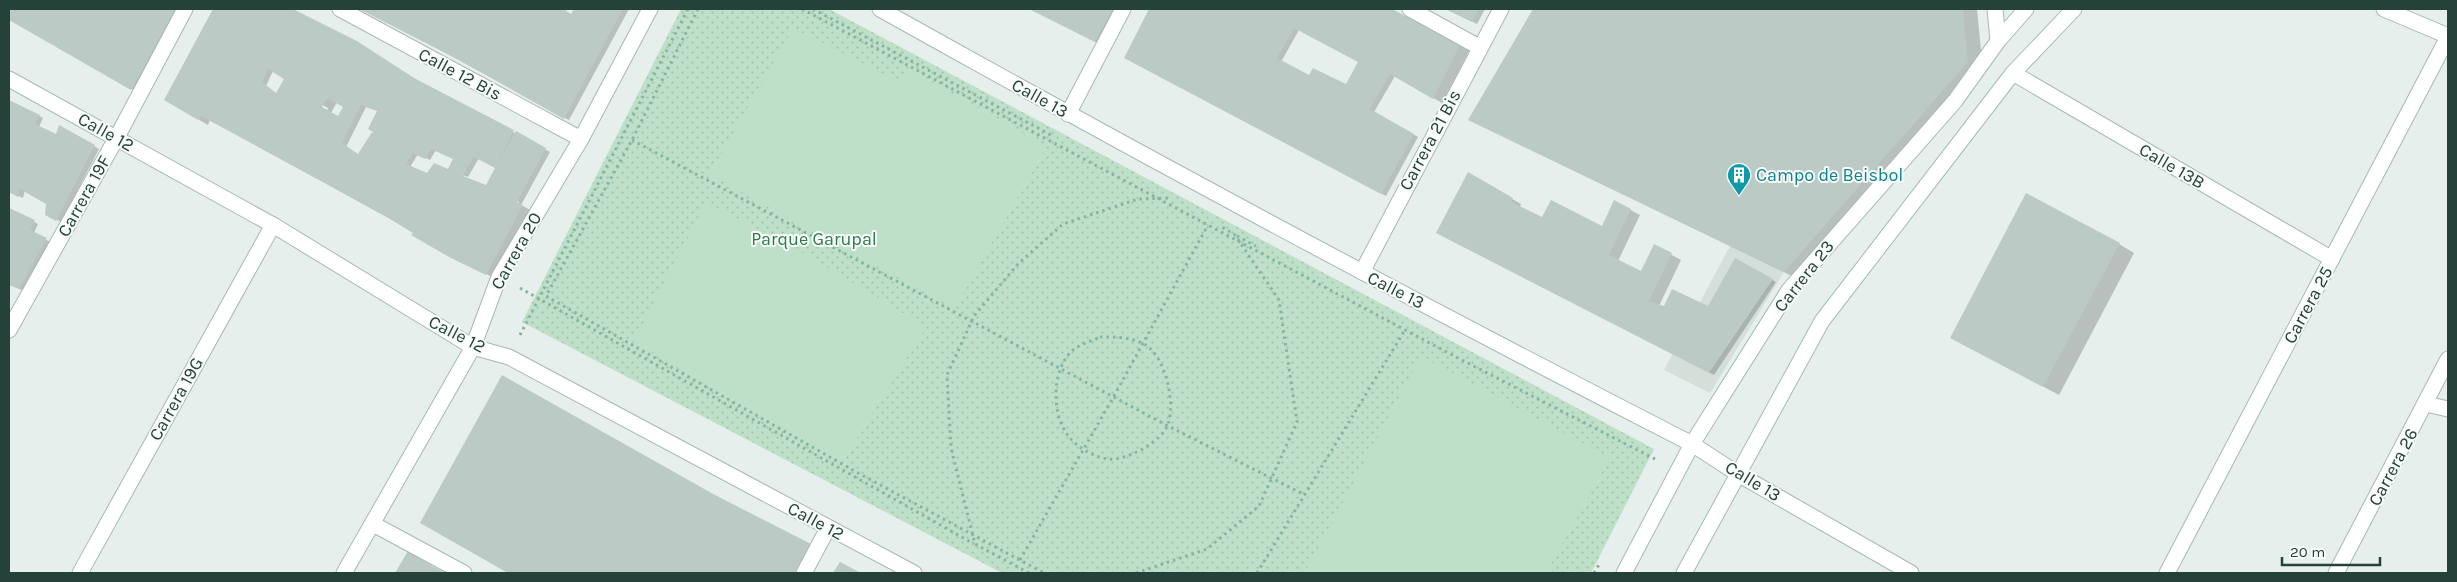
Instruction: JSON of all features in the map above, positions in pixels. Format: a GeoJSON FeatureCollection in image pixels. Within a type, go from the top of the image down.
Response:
{"type":"FeatureCollection","features":[{"type":"Feature","properties":{"kind":"street","name":"Carrera 19F"},"geometry":{"type":"LineString","coordinates":[[9,330],[117,138],[185,9]]}},
{"type":"Feature","properties":{"kind":"street","name":"Calle 12 Bis"},"geometry":{"type":"LineString","coordinates":[[340,9],[581,138]]}},
{"type":"Feature","properties":{"kind":"street","name":"Carrera 20"},"geometry":{"type":"LineString","coordinates":[[344,573],[473,347],[498,277],[581,138],[650,9]]}},
{"type":"Feature","properties":{"kind":"street","name":"Calle 13"},"geometry":{"type":"LineString","coordinates":[[880,9],[1068,114],[1362,272],[1692,444],[1738,474],[1911,573]]}},
{"type":"Feature","properties":{"kind":"street"},"geometry":{"type":"LineString","coordinates":[[1068,114],[1123,9]]}},
{"type":"Feature","properties":{"kind":"street"},"geometry":{"type":"LineString","coordinates":[[1410,9],[1479,47]]}},
{"type":"Feature","properties":{"kind":"street","name":"Carrera 21 Bis"},"geometry":{"type":"LineString","coordinates":[[1362,272],[1500,9]]}},
{"type":"Feature","properties":{"kind":"street"},"geometry":{"type":"LineString","coordinates":[[1995,9],[1998,41]]}},
{"type":"Feature","properties":{"kind":"street","name":"Carrera 23"},"geometry":{"type":"LineString","coordinates":[[1624,573],[1692,444],[1789,290],[1955,101],[1998,41],[2026,9]]}},
{"type":"Feature","properties":{"kind":"street"},"geometry":{"type":"LineString","coordinates":[[1684,573],[1822,321],[2013,73],[2074,9]]}},
{"type":"Feature","properties":{"kind":"street"},"geometry":{"type":"LineString","coordinates":[[2384,9],[2448,37]]}},
{"type":"Feature","properties":{"kind":"street","name":"Carrera 25"},"geometry":{"type":"LineString","coordinates":[[2167,573],[2448,37]]}},
{"type":"Feature","properties":{"kind":"street","name":"Calle 13B"},"geometry":{"type":"LineString","coordinates":[[2013,73],[2332,259]]}},
{"type":"Feature","properties":{"kind":"street","name":"Calle 12"},"geometry":{"type":"LineString","coordinates":[[9,79],[273,225],[473,347],[509,357],[914,573]]}},
{"type":"Feature","properties":{"kind":"street","name":"Carrera 19G"},"geometry":{"type":"LineString","coordinates":[[80,573],[273,225]]}},
{"type":"Feature","properties":{"kind":"street","name":"Carrera 26"},"geometry":{"type":"LineString","coordinates":[[2336,573],[2448,360]]}},
{"type":"Feature","properties":{"kind":"street"},"geometry":{"type":"LineString","coordinates":[[2426,404],[2448,408]]}},
{"type":"Feature","properties":{"kind":"street"},"geometry":{"type":"LineString","coordinates":[[372,524],[464,573]]}},
{"type":"Feature","properties":{"kind":"street"},"geometry":{"type":"LineString","coordinates":[[804,573],[828,528]]}},
{"type":"Feature","properties":{"kind":"path"},"geometry":{"type":"LineString","coordinates":[[509,357],[688,9]]}},
{"type":"Feature","properties":{"kind":"path"},"geometry":{"type":"LineString","coordinates":[[698,9],[632,140],[546,296],[858,473],[1044,573]]}},
{"type":"Feature","properties":{"kind":"path"},"geometry":{"type":"LineString","coordinates":[[802,9],[1405,330],[1658,460],[1654,466]]}},
{"type":"Feature","properties":{"kind":"path"},"geometry":{"type":"LineString","coordinates":[[813,9],[1057,138]]}},
{"type":"Feature","properties":{"kind":"path"},"geometry":{"type":"LineString","coordinates":[[632,140],[1168,426],[1305,495]]}},
{"type":"Feature","properties":{"kind":"path"},"geometry":{"type":"LineString","coordinates":[[1162,194],[1179,203]]}},
{"type":"Feature","properties":{"kind":"path"},"geometry":{"type":"LineString","coordinates":[[975,544],[951,448],[947,375],[972,320],[1018,264],[1063,224],[1138,198],[1171,198]]}},
{"type":"Feature","properties":{"kind":"path"},"geometry":{"type":"LineString","coordinates":[[1136,573],[1207,549],[1259,506],[1297,422],[1279,300],[1235,235],[1195,212]]}},
{"type":"Feature","properties":{"kind":"path"},"geometry":{"type":"LineString","coordinates":[[1020,560],[1084,450],[1208,225]]}},
{"type":"Feature","properties":{"kind":"path"},"geometry":{"type":"LineString","coordinates":[[498,277],[539,298],[1029,573]]}},
{"type":"Feature","properties":{"kind":"path"},"geometry":{"type":"LineString","coordinates":[[1257,573],[1405,330]]}},
{"type":"Feature","properties":{"kind":"path"},"geometry":{"type":"LineString","coordinates":[[1100,337],[1143,343],[1156,356],[1166,375],[1170,409],[1168,426],[1154,442],[1118,458],[1108,459],[1084,450],[1066,434],[1059,417],[1056,390],[1060,367],[1073,349],[1100,337]]}},
{"type":"Feature","properties":{"kind":"path"},"geometry":{"type":"LineString","coordinates":[[1594,573],[1604,556]]}},
{"type":"Feature","properties":{"kind":"shaded area"},"geometry":{"type":"Polygon","coordinates":[[[1730,246],[1784,272],[1710,393],[1664,370],[1730,246]]]}},
{"type":"Feature","properties":{"kind":"green space","name":"Parque Garupal"},"geometry":{"type":"Polygon","coordinates":[[[681,9],[829,9],[1654,449],[1591,573],[1002,573],[522,322],[681,9]]]}},
{"type":"Feature","properties":{"kind":"green space"},"geometry":{"type":"Polygon","coordinates":[[[793,28],[898,81],[908,69],[1047,146],[955,308],[814,233],[710,174],[793,28]]]}},
{"type":"Feature","properties":{"kind":"green space"},"geometry":{"type":"Polygon","coordinates":[[[706,202],[800,251],[926,327],[840,466],[634,341],[706,202]]]}},
{"type":"Feature","properties":{"kind":"green space"},"geometry":{"type":"Polygon","coordinates":[[[1421,356],[1610,458],[1546,573],[1305,573],[1421,356]]]}},
{"type":"Feature","properties":{"kind":"building"},"geometry":{"type":"Polygon","coordinates":[[[9,9],[176,9],[131,90],[9,20],[9,9]]]}},
{"type":"Feature","properties":{"kind":"building"},"geometry":{"type":"Polygon","coordinates":[[[213,9],[293,9],[357,41],[414,78],[514,130],[498,162],[516,131],[546,148],[517,202],[523,205],[486,275],[449,257],[411,235],[413,233],[380,213],[323,182],[201,116],[198,120],[164,100],[213,9]],[[268,69],[262,82],[276,93],[284,79],[268,69]],[[327,98],[322,107],[338,116],[343,107],[327,98]],[[361,105],[342,143],[358,154],[372,132],[378,135],[368,129],[377,111],[361,105]],[[431,149],[425,159],[413,153],[406,164],[427,173],[434,163],[448,169],[453,159],[431,149]],[[474,157],[463,176],[486,185],[495,168],[474,157]]]}},
{"type":"Feature","properties":{"kind":"building"},"geometry":{"type":"Polygon","coordinates":[[[359,9],[563,9],[571,14],[574,9],[623,9],[564,119],[463,62],[359,9]]]}},
{"type":"Feature","properties":{"kind":"building"},"geometry":{"type":"Polygon","coordinates":[[[1029,9],[1113,9],[1095,42],[1029,9]]]}},
{"type":"Feature","properties":{"kind":"building"},"geometry":{"type":"Polygon","coordinates":[[[1149,9],[1392,9],[1460,45],[1433,99],[1390,74],[1370,109],[1414,134],[1381,194],[1124,58],[1149,9]],[[1294,28],[1277,58],[1309,75],[1313,68],[1346,84],[1358,62],[1294,28]]]}},
{"type":"Feature","properties":{"kind":"building"},"geometry":{"type":"Polygon","coordinates":[[[1445,9],[1479,9],[1472,22],[1445,9]]]}},
{"type":"Feature","properties":{"kind":"building","name":"Campo de Beisbol"},"geometry":{"type":"Polygon","coordinates":[[[1533,9],[1963,9],[1968,62],[1784,272],[1468,120],[1533,9]]]}},
{"type":"Feature","properties":{"kind":"building"},"geometry":{"type":"Polygon","coordinates":[[[9,100],[40,115],[35,124],[56,134],[59,125],[95,145],[56,221],[45,215],[46,204],[20,189],[18,197],[9,192],[9,100]]]}},
{"type":"Feature","properties":{"kind":"building"},"geometry":{"type":"Polygon","coordinates":[[[1468,172],[1513,198],[1511,202],[1542,217],[1551,200],[1602,226],[1614,200],[1631,209],[1609,255],[1641,271],[1654,244],[1672,253],[1649,301],[1664,306],[1672,289],[1708,306],[1735,258],[1773,279],[1709,373],[1436,233],[1468,172]]]}},
{"type":"Feature","properties":{"kind":"building"},"geometry":{"type":"Polygon","coordinates":[[[2026,193],[2120,243],[2043,387],[1950,338],[2026,193]]]}},
{"type":"Feature","properties":{"kind":"building"},"geometry":{"type":"Polygon","coordinates":[[[9,208],[35,220],[30,230],[47,238],[19,289],[9,285],[9,208]]]}},
{"type":"Feature","properties":{"kind":"building"},"geometry":{"type":"Polygon","coordinates":[[[502,375],[715,495],[811,544],[795,573],[508,573],[420,523],[502,375]]]}},
{"type":"Feature","properties":{"kind":"building"},"geometry":{"type":"Polygon","coordinates":[[[408,551],[434,567],[445,573],[395,573],[408,551]]]}},
{"type":"Feature","properties":{"kind":"building"},"geometry":{"type":"Polygon","coordinates":[[[840,562],[861,573],[833,573],[840,562]]]}},
{"type":"Feature","properties":{"kind":"place","name":"Campo de Beisbol"},"geometry":{"type":"Point","coordinates":[1739,196]}}]}
